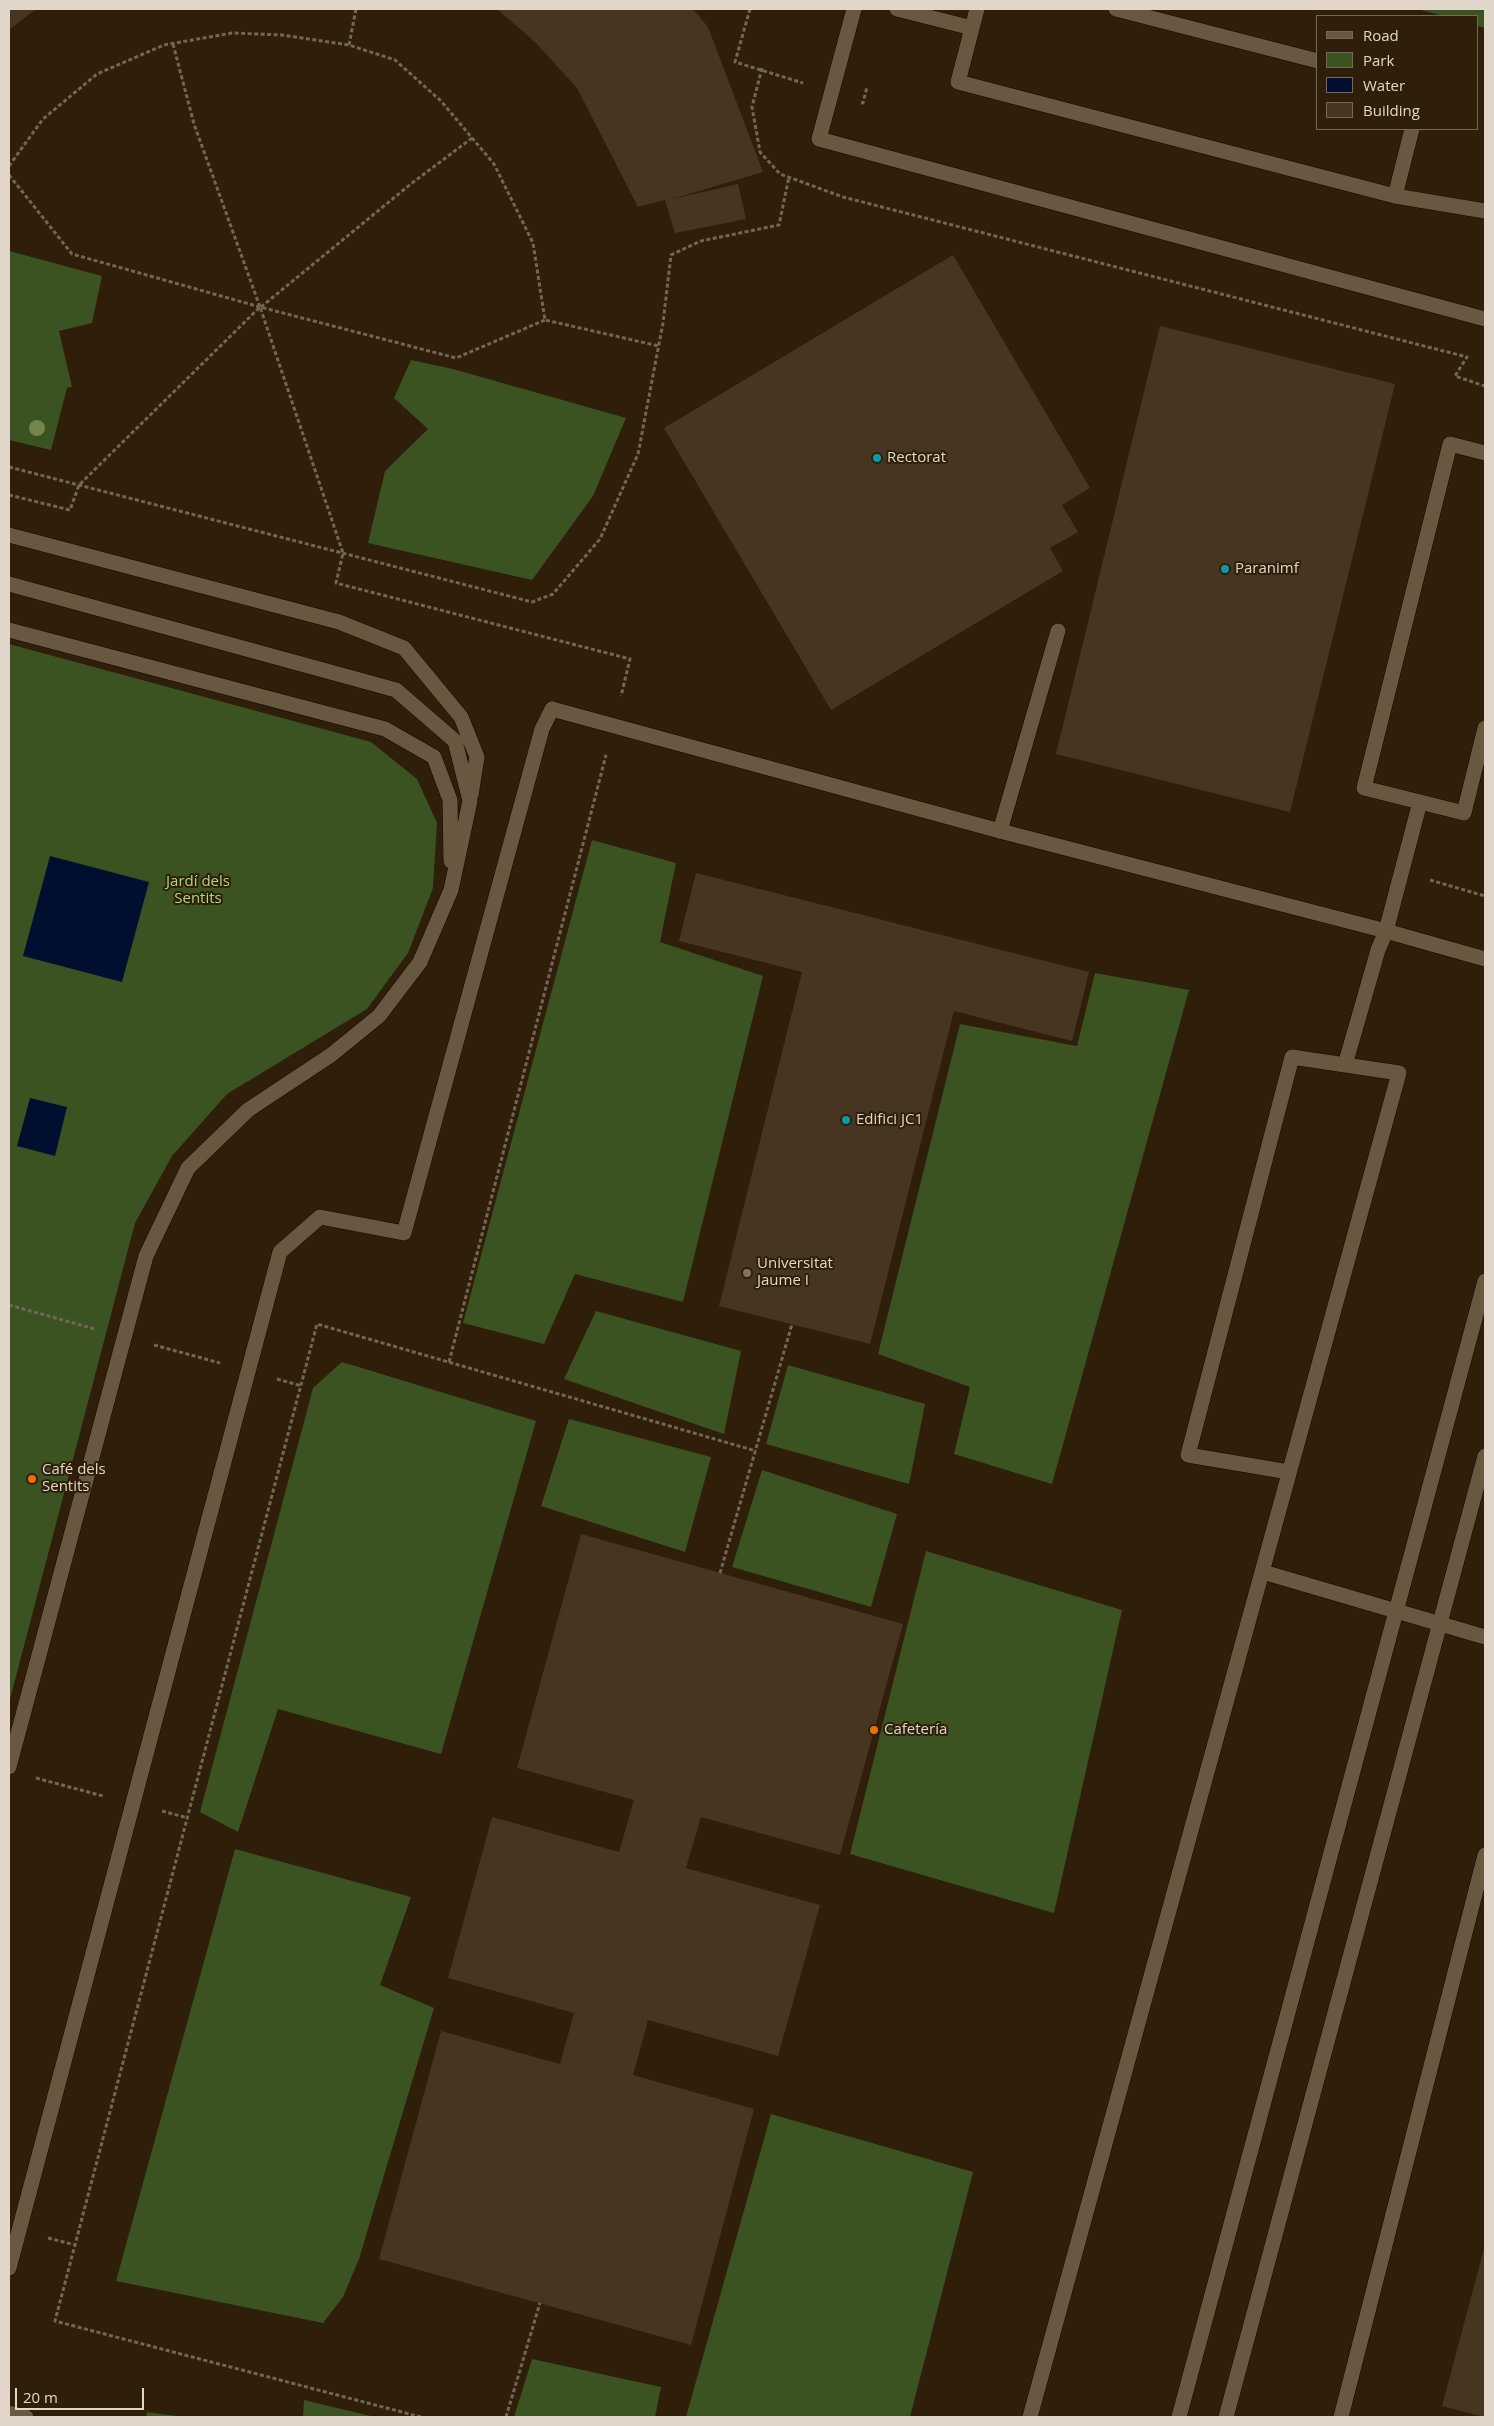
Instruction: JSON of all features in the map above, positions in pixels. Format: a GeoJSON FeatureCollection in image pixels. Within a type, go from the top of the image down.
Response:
{"type":"FeatureCollection","features":[{"type":"Feature","properties":{"kind":"street"},"geometry":{"type":"LineString","coordinates":[[854,9],[819,139],[1485,320]]}},
{"type":"Feature","properties":{"kind":"street"},"geometry":{"type":"LineString","coordinates":[[896,9],[972,28]]}},
{"type":"Feature","properties":{"kind":"street"},"geometry":{"type":"LineString","coordinates":[[978,9],[958,82],[1395,196],[1485,211]]}},
{"type":"Feature","properties":{"kind":"street"},"geometry":{"type":"LineString","coordinates":[[1116,9],[1316,60]]}},
{"type":"Feature","properties":{"kind":"street"},"geometry":{"type":"LineString","coordinates":[[1395,196],[1412,130]]}},
{"type":"Feature","properties":{"kind":"street"},"geometry":{"type":"LineString","coordinates":[[1485,453],[1450,444],[1364,788],[1464,813],[1485,728]]}},
{"type":"Feature","properties":{"kind":"street"},"geometry":{"type":"LineString","coordinates":[[9,536],[339,622],[404,648],[461,717],[477,757],[470,801],[451,890],[420,962],[379,1016],[331,1055],[248,1110],[188,1168],[146,1256],[9,1767]]}},
{"type":"Feature","properties":{"kind":"street"},"geometry":{"type":"LineString","coordinates":[[9,584],[396,690],[455,741],[470,801]]}},
{"type":"Feature","properties":{"kind":"street"},"geometry":{"type":"LineString","coordinates":[[9,630],[385,729],[434,756],[450,800],[451,890]]}},
{"type":"Feature","properties":{"kind":"street"},"geometry":{"type":"LineString","coordinates":[[1000,831],[1058,631]]}},
{"type":"Feature","properties":{"kind":"street"},"geometry":{"type":"LineString","coordinates":[[9,2268],[280,1252],[320,1217],[404,1233],[524,802],[542,730],[552,709],[1000,831],[1386,931],[1485,959]]}},
{"type":"Feature","properties":{"kind":"street"},"geometry":{"type":"LineString","coordinates":[[1345,1065],[1378,950],[1386,931],[1400,871],[1420,802]]}},
{"type":"Feature","properties":{"kind":"street"},"geometry":{"type":"LineString","coordinates":[[1030,2417],[1399,1073],[1292,1057],[1188,1455],[1289,1472]]}},
{"type":"Feature","properties":{"kind":"street"},"geometry":{"type":"LineString","coordinates":[[1179,2417],[1485,1281]]}},
{"type":"Feature","properties":{"kind":"street"},"geometry":{"type":"LineString","coordinates":[[1226,2417],[1485,1456]]}},
{"type":"Feature","properties":{"kind":"street"},"geometry":{"type":"LineString","coordinates":[[1263,1572],[1485,1637]]}},
{"type":"Feature","properties":{"kind":"street"},"geometry":{"type":"LineString","coordinates":[[1341,2417],[1485,1855]]}},
{"type":"Feature","properties":{"kind":"street"},"geometry":{"type":"LineString","coordinates":[[9,2413],[26,2417]]}},
{"type":"Feature","properties":{"kind":"path"},"geometry":{"type":"LineString","coordinates":[[349,45],[356,9]]}},
{"type":"Feature","properties":{"kind":"path"},"geometry":{"type":"LineString","coordinates":[[750,9],[735,62],[762,68],[752,106],[760,152],[780,174],[843,196],[1467,357],[1455,376],[1485,386]]}},
{"type":"Feature","properties":{"kind":"path"},"geometry":{"type":"LineString","coordinates":[[9,166],[42,119],[97,74],[164,45],[232,33],[282,34],[349,45],[395,60],[441,101],[494,164],[533,242],[546,320]]}},
{"type":"Feature","properties":{"kind":"path"},"geometry":{"type":"LineString","coordinates":[[173,44],[194,124],[260,307],[343,553]]}},
{"type":"Feature","properties":{"kind":"path"},"geometry":{"type":"LineString","coordinates":[[9,495],[70,510],[79,485],[260,307],[412,183],[472,138]]}},
{"type":"Feature","properties":{"kind":"path"},"geometry":{"type":"LineString","coordinates":[[9,175],[72,254],[260,307],[456,358],[546,320],[659,346]]}},
{"type":"Feature","properties":{"kind":"path"},"geometry":{"type":"LineString","coordinates":[[9,467],[532,602],[553,594],[600,539],[638,454],[659,346],[671,255],[701,241],[779,226],[789,178]]}},
{"type":"Feature","properties":{"kind":"path"},"geometry":{"type":"LineString","coordinates":[[1400,871],[1485,896]]}},
{"type":"Feature","properties":{"kind":"path"},"geometry":{"type":"LineString","coordinates":[[421,2417],[55,2321],[317,1324],[756,1451]]}},
{"type":"Feature","properties":{"kind":"path"},"geometry":{"type":"LineString","coordinates":[[720,1573],[792,1324]]}},
{"type":"Feature","properties":{"kind":"path"},"geometry":{"type":"LineString","coordinates":[[27,1776],[83,1790]]}},
{"type":"Feature","properties":{"kind":"path"},"geometry":{"type":"LineString","coordinates":[[506,2417],[540,2303]]}},
{"type":"Feature","properties":{"kind":"green space"},"geometry":{"type":"Polygon","coordinates":[[[1417,9],[1485,9],[1485,28],[1479,26],[1479,15],[1440,15],[1417,9]]]}},
{"type":"Feature","properties":{"kind":"green space"},"geometry":{"type":"Polygon","coordinates":[[[9,251],[102,276],[92,323],[59,331],[72,387],[67,388],[51,450],[9,440],[9,251]]]}},
{"type":"Feature","properties":{"kind":"green space"},"geometry":{"type":"Polygon","coordinates":[[[411,360],[453,369],[626,418],[593,496],[532,580],[368,543],[385,471],[428,429],[394,398],[411,360]]]}},
{"type":"Feature","properties":{"kind":"green space","name":"Jardí dels Sentits"},"geometry":{"type":"Polygon","coordinates":[[[9,644],[371,742],[417,779],[437,823],[433,888],[408,953],[367,1009],[227,1094],[172,1156],[135,1223],[9,1703],[9,644]]]}},
{"type":"Feature","properties":{"kind":"green space"},"geometry":{"type":"Polygon","coordinates":[[[592,840],[676,863],[660,942],[763,976],[683,1302],[575,1274],[544,1344],[463,1323],[592,840]]]}},
{"type":"Feature","properties":{"kind":"green space"},"geometry":{"type":"Polygon","coordinates":[[[1095,973],[1189,990],[1052,1484],[954,1454],[970,1387],[878,1354],[960,1024],[1077,1046],[1095,973]]]}},
{"type":"Feature","properties":{"kind":"green space"},"geometry":{"type":"Polygon","coordinates":[[[596,1311],[741,1351],[724,1434],[564,1379],[596,1311]]]}},
{"type":"Feature","properties":{"kind":"green space"},"geometry":{"type":"Polygon","coordinates":[[[342,1362],[536,1421],[441,1754],[278,1709],[238,1832],[200,1812],[313,1388],[342,1362]]]}},
{"type":"Feature","properties":{"kind":"green space"},"geometry":{"type":"Polygon","coordinates":[[[788,1365],[925,1404],[909,1484],[766,1444],[788,1365]]]}},
{"type":"Feature","properties":{"kind":"green space"},"geometry":{"type":"Polygon","coordinates":[[[569,1419],[711,1457],[685,1552],[541,1506],[569,1419]]]}},
{"type":"Feature","properties":{"kind":"green space"},"geometry":{"type":"Polygon","coordinates":[[[762,1470],[897,1514],[871,1607],[732,1567],[762,1470]]]}},
{"type":"Feature","properties":{"kind":"green space"},"geometry":{"type":"Polygon","coordinates":[[[926,1551],[1122,1610],[1054,1913],[850,1854],[926,1551]]]}},
{"type":"Feature","properties":{"kind":"green space"},"geometry":{"type":"Polygon","coordinates":[[[235,1849],[411,1897],[380,1985],[434,2008],[359,2259],[343,2297],[323,2323],[116,2281],[235,1849]]]}},
{"type":"Feature","properties":{"kind":"green space"},"geometry":{"type":"Polygon","coordinates":[[[771,2114],[973,2172],[910,2417],[686,2417],[771,2114]]]}},
{"type":"Feature","properties":{"kind":"green space"},"geometry":{"type":"Polygon","coordinates":[[[532,2359],[661,2387],[655,2417],[514,2417],[532,2359]]]}},
{"type":"Feature","properties":{"kind":"green space"},"geometry":{"type":"Polygon","coordinates":[[[304,2400],[375,2417],[303,2417],[304,2400]]]}},
{"type":"Feature","properties":{"kind":"green space"},"geometry":{"type":"Polygon","coordinates":[[[147,2412],[184,2417],[146,2417],[147,2412]]]}},
{"type":"Feature","properties":{"kind":"water"},"geometry":{"type":"Polygon","coordinates":[[[50,856],[149,882],[122,982],[23,956],[50,856]]]}},
{"type":"Feature","properties":{"kind":"water"},"geometry":{"type":"Polygon","coordinates":[[[30,1098],[67,1107],[55,1156],[17,1146],[30,1098]]]}},
{"type":"Feature","properties":{"kind":"building"},"geometry":{"type":"Polygon","coordinates":[[[9,9],[36,9],[9,30],[9,9]]]}},
{"type":"Feature","properties":{"kind":"building"},"geometry":{"type":"Polygon","coordinates":[[[497,9],[693,9],[708,27],[763,172],[672,199],[738,184],[746,219],[675,233],[665,200],[638,207],[577,88],[536,43],[497,9]]]}},
{"type":"Feature","properties":{"kind":"building","name":"Rectorat"},"geometry":{"type":"Polygon","coordinates":[[[953,255],[1090,488],[1062,505],[1078,532],[1050,548],[1063,571],[831,710],[664,428],[953,255]]]}},
{"type":"Feature","properties":{"kind":"building","name":"Paranimf"},"geometry":{"type":"Polygon","coordinates":[[[1160,326],[1395,384],[1290,812],[1056,754],[1160,326]]]}},
{"type":"Feature","properties":{"kind":"building","name":"Edifici JC1"},"geometry":{"type":"Polygon","coordinates":[[[696,873],[1089,972],[1072,1041],[954,1011],[870,1344],[719,1306],[802,972],[679,941],[696,873]]]}},
{"type":"Feature","properties":{"kind":"building"},"geometry":{"type":"Polygon","coordinates":[[[581,1534],[903,1624],[840,1855],[701,1817],[686,1868],[820,1905],[778,2056],[648,2020],[633,2075],[754,2109],[691,2345],[379,2259],[441,2031],[560,2064],[574,2013],[448,1978],[492,1817],[619,1852],[634,1800],[517,1768],[581,1534]]]}},
{"type":"Feature","properties":{"kind":"building"},"geometry":{"type":"Polygon","coordinates":[[[1485,2245],[1485,2417],[1484,2417],[1442,2406],[1485,2245]]]}},
{"type":"Feature","properties":{"kind":"place","name":"Rectorat"},"geometry":{"type":"Point","coordinates":[877,458]}},
{"type":"Feature","properties":{"kind":"place","name":"Paranimf"},"geometry":{"type":"Point","coordinates":[1225,569]}},
{"type":"Feature","properties":{"kind":"place","name":"Edifici JC1"},"geometry":{"type":"Point","coordinates":[846,1120]}},
{"type":"Feature","properties":{"kind":"place","name":"Universitat Jaume I"},"geometry":{"type":"Point","coordinates":[747,1273]}},
{"type":"Feature","properties":{"kind":"place","name":"Café dels Sentits"},"geometry":{"type":"Point","coordinates":[32,1479]}},
{"type":"Feature","properties":{"kind":"place","name":"Cafetería"},"geometry":{"type":"Point","coordinates":[874,1730]}}]}
